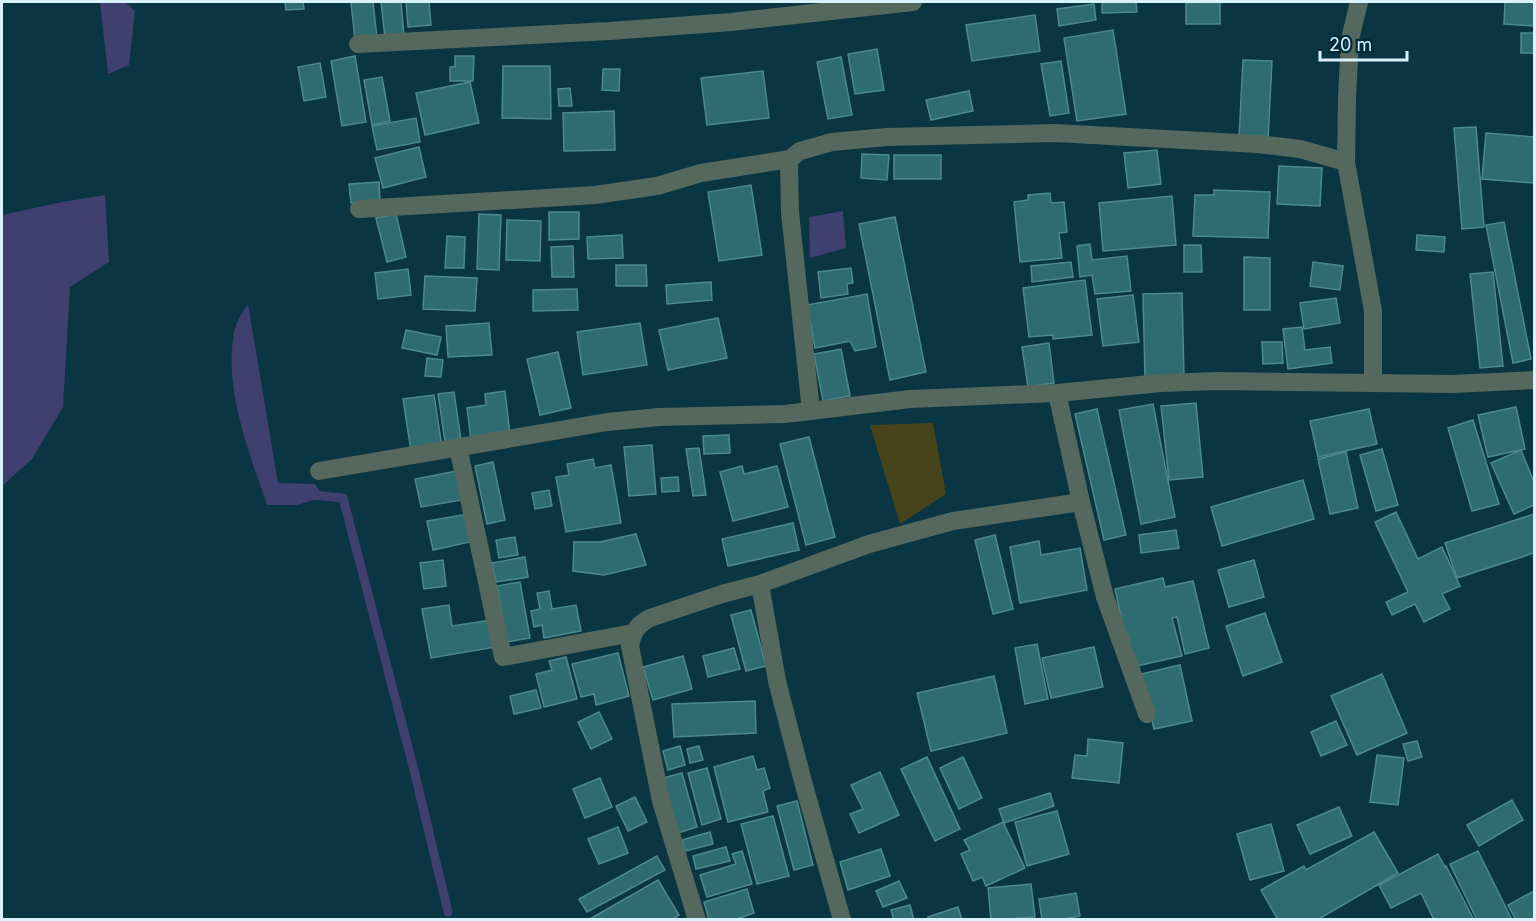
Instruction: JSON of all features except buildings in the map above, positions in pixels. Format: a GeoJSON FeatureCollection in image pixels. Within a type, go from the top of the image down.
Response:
{"type":"FeatureCollection","features":[{"type":"Feature","properties":{"kind":"street"},"geometry":{"type":"LineString","coordinates":[[358,44],[698,25],[913,2]]}},
{"type":"Feature","properties":{"kind":"street"},"geometry":{"type":"LineString","coordinates":[[1359,2],[1350,39],[1346,162],[1373,311],[1372,383]]}},
{"type":"Feature","properties":{"kind":"street"},"geometry":{"type":"LineString","coordinates":[[359,209],[595,195],[657,186],[701,174],[790,159],[800,151],[832,142],[887,137],[1055,133],[1258,144],[1300,149],[1346,162]]}},
{"type":"Feature","properties":{"kind":"street"},"geometry":{"type":"LineString","coordinates":[[790,159],[790,212],[811,411]]}},
{"type":"Feature","properties":{"kind":"street"},"geometry":{"type":"LineString","coordinates":[[318,471],[607,422],[659,417],[751,416],[910,399],[1058,393],[1161,383],[1218,381],[1453,384],[1534,380]]}},
{"type":"Feature","properties":{"kind":"street"},"geometry":{"type":"LineString","coordinates":[[1058,393],[1081,501],[1105,597],[1147,714]]}},
{"type":"Feature","properties":{"kind":"street"},"geometry":{"type":"LineString","coordinates":[[458,447],[504,657],[633,633]]}},
{"type":"Feature","properties":{"kind":"street"},"geometry":{"type":"LineString","coordinates":[[697,920],[661,801],[630,646],[633,633],[639,624],[650,618],[760,584],[869,544],[953,521],[1081,501]]}},
{"type":"Feature","properties":{"kind":"street"},"geometry":{"type":"LineString","coordinates":[[760,584],[777,681],[842,920]]}},
{"type":"Feature","properties":{"kind":"shaded area"},"geometry":{"type":"Polygon","coordinates":[[[100,2],[125,2],[135,11],[129,65],[108,74],[100,2]]]}},
{"type":"Feature","properties":{"kind":"shaded area"},"geometry":{"type":"Polygon","coordinates":[[[105,195],[109,262],[70,287],[63,407],[32,459],[2,486],[2,215],[105,195]]]}},
{"type":"Feature","properties":{"kind":"shaded area"},"geometry":{"type":"Polygon","coordinates":[[[843,211],[846,248],[810,258],[809,217],[843,211]]]}},
{"type":"Feature","properties":{"kind":"shaded area"},"geometry":{"type":"Polygon","coordinates":[[[248,304],[278,483],[315,484],[323,497],[297,505],[267,505],[239,418],[232,373],[235,328],[248,304]]]}},
{"type":"Feature","properties":{"kind":"shaded area"},"geometry":{"type":"Polygon","coordinates":[[[933,423],[946,494],[900,524],[870,425],[933,423]]]}},
{"type":"Feature","properties":{"kind":"waterway"},"geometry":{"type":"LineString","coordinates":[[312,495],[343,498],[415,774],[448,912]]}}]}
